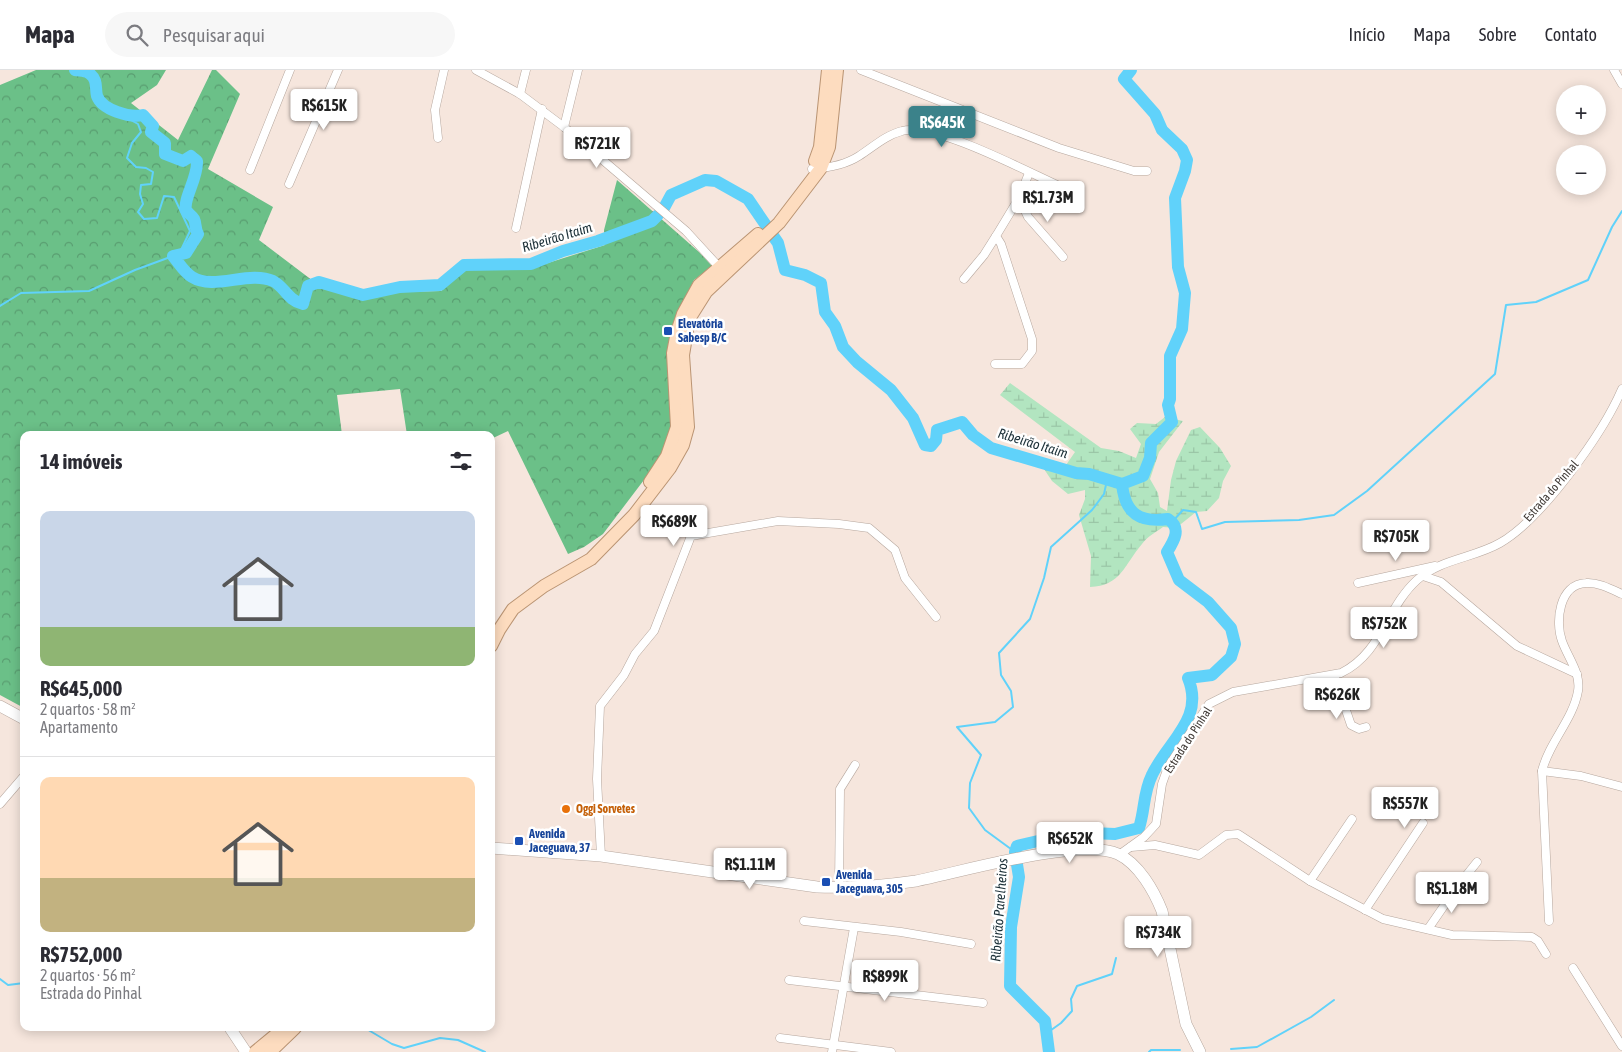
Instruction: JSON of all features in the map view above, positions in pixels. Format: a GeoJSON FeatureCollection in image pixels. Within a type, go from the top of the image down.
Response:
{"type":"FeatureCollection","features":[{"type":"Feature","properties":{"kind":"main road"},"geometry":{"type":"LineString","coordinates":[[816,169],[828,70]]}},
{"type":"Feature","properties":{"kind":"main road"},"geometry":{"type":"LineString","coordinates":[[706,292],[777,220],[816,169],[829,147],[837,70]]}},
{"type":"Feature","properties":{"kind":"main road"},"geometry":{"type":"LineString","coordinates":[[495,628],[498,616],[518,594],[586,552],[607,536],[658,471],[667,456],[676,427],[673,353],[677,332],[691,298],[698,285],[719,267],[726,267],[759,240]]}},
{"type":"Feature","properties":{"kind":"main road"},"geometry":{"type":"LineString","coordinates":[[495,633],[506,616],[524,599],[591,559],[611,541],[670,468],[682,445],[688,427],[684,376],[686,334],[690,318],[719,272],[719,267]]}},
{"type":"Feature","properties":{"kind":"main road"},"geometry":{"type":"LineString","coordinates":[[0,706],[20,717]]}},
{"type":"Feature","properties":{"kind":"main road"},"geometry":{"type":"LineString","coordinates":[[495,848],[601,856],[817,887],[839,888],[875,887],[1084,848],[1105,850],[1119,855],[1129,862],[1142,876],[1156,897],[1162,911],[1186,1024],[1200,1052]]}},
{"type":"Feature","properties":{"kind":"main road"},"geometry":{"type":"LineString","coordinates":[[232,1031],[246,1052]]}},
{"type":"Feature","properties":{"kind":"main road"},"geometry":{"type":"LineString","coordinates":[[254,1052],[280,1031]]}},
{"type":"Feature","properties":{"kind":"main road"},"geometry":{"type":"LineString","coordinates":[[270,1052],[293,1031]]}},
{"type":"Feature","properties":{"kind":"street"},"geometry":{"type":"LineString","coordinates":[[250,170],[290,70]]}},
{"type":"Feature","properties":{"kind":"street"},"geometry":{"type":"LineString","coordinates":[[289,184],[338,70]]}},
{"type":"Feature","properties":{"kind":"street"},"geometry":{"type":"LineString","coordinates":[[438,138],[435,110],[444,70]]}},
{"type":"Feature","properties":{"kind":"street"},"geometry":{"type":"LineString","coordinates":[[476,70],[484,72],[542,109],[686,231],[719,267]]}},
{"type":"Feature","properties":{"kind":"street"},"geometry":{"type":"LineString","coordinates":[[520,94],[526,70]]}},
{"type":"Feature","properties":{"kind":"street"},"geometry":{"type":"LineString","coordinates":[[564,127],[578,70]]}},
{"type":"Feature","properties":{"kind":"street"},"geometry":{"type":"LineString","coordinates":[[861,70],[1059,148],[1134,171],[1147,171]]}},
{"type":"Feature","properties":{"kind":"street"},"geometry":{"type":"LineString","coordinates":[[1614,70],[1622,84]]}},
{"type":"Feature","properties":{"kind":"street"},"geometry":{"type":"LineString","coordinates":[[516,228],[542,109]]}},
{"type":"Feature","properties":{"kind":"street"},"geometry":{"type":"LineString","coordinates":[[816,169],[849,161],[887,137],[901,131],[916,129],[988,152],[1029,173],[1075,193]]}},
{"type":"Feature","properties":{"kind":"street"},"geometry":{"type":"LineString","coordinates":[[964,279],[984,255],[996,236],[1019,198],[1029,173]]}},
{"type":"Feature","properties":{"kind":"street"},"geometry":{"type":"LineString","coordinates":[[1019,198],[1028,217],[1063,257]]}},
{"type":"Feature","properties":{"kind":"street"},"geometry":{"type":"LineString","coordinates":[[995,364],[1022,364],[1030,356],[1032,345],[1031,333],[996,236]]}},
{"type":"Feature","properties":{"kind":"street","name":"Estrada do Pinhal"},"geometry":{"type":"LineString","coordinates":[[1119,855],[1150,832],[1156,824],[1162,784],[1168,767],[1210,704],[1233,692],[1334,675],[1351,668],[1360,661],[1377,641],[1412,585],[1440,566],[1499,544],[1528,520],[1599,434],[1622,389]]}},
{"type":"Feature","properties":{"kind":"street"},"geometry":{"type":"LineString","coordinates":[[601,856],[597,779],[600,706],[624,675],[635,654],[654,631],[691,536],[778,521],[839,524],[869,528],[895,550],[905,578],[936,616]]}},
{"type":"Feature","properties":{"kind":"street"},"geometry":{"type":"LineString","coordinates":[[1358,583],[1440,566]]}},
{"type":"Feature","properties":{"kind":"street"},"geometry":{"type":"LineString","coordinates":[[1423,576],[1441,582],[1517,646],[1577,674]]}},
{"type":"Feature","properties":{"kind":"street"},"geometry":{"type":"LineString","coordinates":[[1549,921],[1542,771],[1549,748],[1575,703],[1578,690],[1577,674],[1561,641],[1559,626],[1561,608],[1566,593],[1574,586],[1585,583],[1598,584],[1622,594]]}},
{"type":"Feature","properties":{"kind":"street"},"geometry":{"type":"LineString","coordinates":[[1334,675],[1351,725],[1359,729],[1366,727]]}},
{"type":"Feature","properties":{"kind":"street"},"geometry":{"type":"LineString","coordinates":[[839,888],[840,789],[855,764]]}},
{"type":"Feature","properties":{"kind":"street"},"geometry":{"type":"LineString","coordinates":[[1542,771],[1581,776],[1622,787]]}},
{"type":"Feature","properties":{"kind":"street"},"geometry":{"type":"LineString","coordinates":[[0,804],[20,781]]}},
{"type":"Feature","properties":{"kind":"street"},"geometry":{"type":"LineString","coordinates":[[1310,881],[1352,819]]}},
{"type":"Feature","properties":{"kind":"street"},"geometry":{"type":"LineString","coordinates":[[1365,910],[1423,823]]}},
{"type":"Feature","properties":{"kind":"street"},"geometry":{"type":"LineString","coordinates":[[1130,847],[1155,845],[1198,855],[1226,835],[1238,834],[1310,881],[1383,919],[1471,937],[1532,937],[1538,941],[1546,954]]}},
{"type":"Feature","properties":{"kind":"street"},"geometry":{"type":"LineString","coordinates":[[1428,929],[1457,887],[1478,862]]}},
{"type":"Feature","properties":{"kind":"street"},"geometry":{"type":"LineString","coordinates":[[804,921],[901,932],[971,944]]}},
{"type":"Feature","properties":{"kind":"street"},"geometry":{"type":"LineString","coordinates":[[832,1048],[854,928]]}},
{"type":"Feature","properties":{"kind":"street"},"geometry":{"type":"LineString","coordinates":[[1573,968],[1622,1046]]}},
{"type":"Feature","properties":{"kind":"street"},"geometry":{"type":"LineString","coordinates":[[789,980],[983,1003]]}},
{"type":"Feature","properties":{"kind":"street"},"geometry":{"type":"LineString","coordinates":[[780,1038],[832,1048],[891,1052]]}},
{"type":"Feature","properties":{"kind":"green space"},"geometry":{"type":"Polygon","coordinates":[[[36,70],[166,70],[157,85],[131,103],[178,140],[212,70],[216,70],[240,94],[208,169],[273,207],[259,240],[321,287],[364,299],[399,292],[441,291],[465,270],[532,268],[605,245],[604,230],[617,180],[699,252],[712,266],[694,280],[672,326],[668,355],[673,424],[662,453],[653,468],[603,534],[584,547],[568,554],[508,431],[495,437],[495,431],[406,431],[400,389],[337,395],[342,431],[20,431],[20,706],[0,695],[0,85],[36,70]]]}},
{"type":"Feature","properties":{"kind":"green space"},"geometry":{"type":"Polygon","coordinates":[[[1010,383],[1101,448],[1119,451],[1136,458],[1141,444],[1130,429],[1137,423],[1156,424],[1165,417],[1183,421],[1159,452],[1150,479],[1158,493],[1160,507],[1167,511],[1171,480],[1176,461],[1191,430],[1200,427],[1220,448],[1231,466],[1223,481],[1219,498],[1207,511],[1196,512],[1176,528],[1163,527],[1144,541],[1121,573],[1109,583],[1090,587],[1091,556],[1079,515],[1085,499],[1085,490],[1068,494],[1052,481],[1044,469],[1066,465],[1075,452],[1000,395],[1010,383]]]}},
{"type":"Feature","properties":{"kind":"waterway","name":"Ribeirão Itaim"},"geometry":{"type":"LineString","coordinates":[[75,70],[87,72],[93,76],[97,96],[110,109],[124,114],[143,115],[153,126],[151,132],[165,143],[165,154],[183,161],[191,156],[197,161],[197,168],[188,194],[186,210],[194,219],[198,234],[186,253],[173,256],[189,275],[201,281],[221,282],[264,278],[273,281],[293,300],[303,304],[308,286],[319,282],[363,295],[400,287],[440,285],[464,265],[531,264],[563,251],[598,241],[652,221],[658,215]]}},
{"type":"Feature","properties":{"kind":"waterway","name":"Ribeirão Parelheiros"},"geometry":{"type":"LineString","coordinates":[[1049,1052],[1045,1021],[1010,986],[1011,927],[1019,877],[1015,852],[1017,846],[1038,841],[1083,839],[1091,833],[1115,834],[1139,828],[1147,788],[1152,775],[1182,729],[1192,706],[1192,693],[1188,678],[1212,675],[1231,657],[1235,644],[1231,628],[1208,602],[1179,580],[1167,552],[1175,535],[1175,526],[1168,519],[1142,518],[1136,514],[1127,503],[1122,484],[1143,476],[1150,458],[1151,443],[1172,422],[1168,405],[1170,399],[1170,356],[1182,329],[1185,293],[1178,267],[1175,198],[1187,160],[1182,149],[1162,130],[1155,114],[1124,79],[1131,70]]}},
{"type":"Feature","properties":{"kind":"waterway","name":"Ribeirão Itaim"},"geometry":{"type":"LineString","coordinates":[[0,306],[21,293],[89,291],[135,270],[173,256],[181,250],[190,231],[174,197],[164,196],[157,218],[144,219],[138,212],[143,204],[140,194],[141,185],[151,184],[153,172],[146,168],[136,167],[127,158],[132,143],[141,132],[138,124],[122,115]]}},
{"type":"Feature","properties":{"kind":"waterway","name":"Ribeirão Itaim"},"geometry":{"type":"LineString","coordinates":[[664,208],[671,195],[705,180],[716,181],[748,199],[778,243],[785,270],[805,275],[821,283],[825,312],[835,326],[843,347],[857,362],[891,390],[913,418],[925,445],[931,446],[936,440],[937,430],[962,422],[973,435],[991,448],[1076,473],[1089,474],[1122,484]]}},
{"type":"Feature","properties":{"kind":"waterway"},"geometry":{"type":"LineString","coordinates":[[1172,522],[1183,510],[1196,512],[1202,529],[1225,522],[1299,520],[1334,515],[1367,491],[1495,374],[1506,305],[1536,302],[1588,280],[1612,227],[1622,211]]}},
{"type":"Feature","properties":{"kind":"waterway"},"geometry":{"type":"LineString","coordinates":[[1015,852],[985,830],[969,808],[970,783],[981,755],[957,727],[995,722],[1013,707],[1011,691],[1001,675],[999,653],[1030,619],[1044,578],[1051,547],[1092,510],[1104,494],[1107,480]]}},
{"type":"Feature","properties":{"kind":"waterway"},"geometry":{"type":"LineString","coordinates":[[1047,1033],[1061,1023],[1072,1011],[1071,999],[1077,986],[1112,974],[1116,958]]}},
{"type":"Feature","properties":{"kind":"waterway"},"geometry":{"type":"LineString","coordinates":[[0,979],[8,985],[20,984]]}},
{"type":"Feature","properties":{"kind":"waterway"},"geometry":{"type":"LineString","coordinates":[[1231,1049],[1257,1047],[1311,1017],[1334,1000]]}},
{"type":"Feature","properties":{"kind":"waterway"},"geometry":{"type":"LineString","coordinates":[[370,1031],[392,1044],[404,1048],[440,1038],[458,1040],[485,1052]]}},
{"type":"Feature","properties":{"kind":"waterway"},"geometry":{"type":"LineString","coordinates":[[1149,1052],[1151,1050],[1180,1050]]}},
{"type":"Feature","properties":{"kind":"place","name":"Elevatória Sabesp B/C"},"geometry":{"type":"Point","coordinates":[668,331]}},
{"type":"Feature","properties":{"kind":"place","name":"Oggi Sorvetes"},"geometry":{"type":"Point","coordinates":[566,809]}},
{"type":"Feature","properties":{"kind":"place","name":"Avenida Jaceguava, 37"},"geometry":{"type":"Point","coordinates":[519,841]}},
{"type":"Feature","properties":{"kind":"place","name":"Avenida Jaceguava, 305"},"geometry":{"type":"Point","coordinates":[826,882]}}]}
